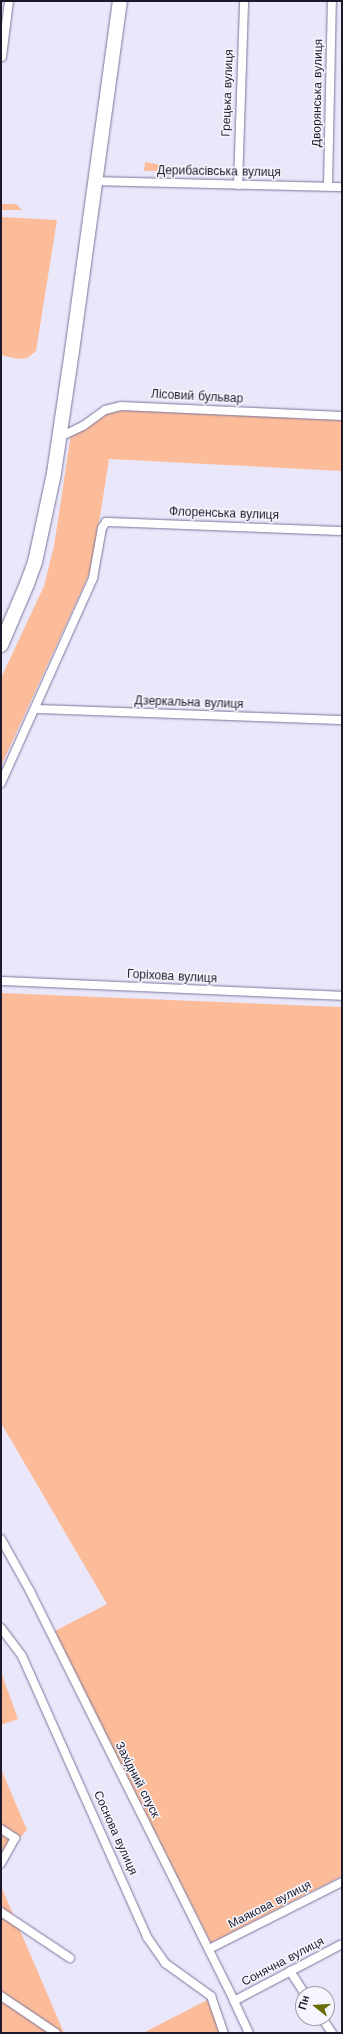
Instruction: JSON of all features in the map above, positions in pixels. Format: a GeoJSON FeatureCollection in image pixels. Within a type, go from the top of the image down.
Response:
{"type":"FeatureCollection","features":[{"type":"Feature","properties":{"kind":"highway"},"geometry":{"type":"LineString","coordinates":[[1,645],[35,562],[60,437],[120,1]]}},
{"type":"Feature","properties":{"kind":"street"},"geometry":{"type":"LineString","coordinates":[[2,57],[9,1]]}},
{"type":"Feature","properties":{"kind":"street","name":"Грецька вулиця"},"geometry":{"type":"LineString","coordinates":[[238,185],[244,1]]}},
{"type":"Feature","properties":{"kind":"street","name":"Дворянська вулиця"},"geometry":{"type":"LineString","coordinates":[[328,186],[332,1]]}},
{"type":"Feature","properties":{"kind":"street","name":"Дерибасівська вулиця"},"geometry":{"type":"LineString","coordinates":[[95,181],[342,187]]}},
{"type":"Feature","properties":{"kind":"street","name":"Лісовий бульвар"},"geometry":{"type":"LineString","coordinates":[[60,437],[83,426],[105,410],[121,406],[342,416]]}},
{"type":"Feature","properties":{"kind":"street","name":"Флоренська вулиця"},"geometry":{"type":"LineString","coordinates":[[36,710],[93,578],[102,528],[106,522],[342,531]]}},
{"type":"Feature","properties":{"kind":"street"},"geometry":{"type":"LineString","coordinates":[[1,783],[36,710]]}},
{"type":"Feature","properties":{"kind":"street","name":"Дзеркальна вулиця"},"geometry":{"type":"LineString","coordinates":[[36,710],[342,720]]}},
{"type":"Feature","properties":{"kind":"street","name":"Горіхова вулиця"},"geometry":{"type":"LineString","coordinates":[[1,981],[342,996]]}},
{"type":"Feature","properties":{"kind":"street","name":"Західний спуск"},"geometry":{"type":"LineString","coordinates":[[1,1539],[30,1591],[234,2001],[248,2033]]}},
{"type":"Feature","properties":{"kind":"street","name":"Соснова вулиця"},"geometry":{"type":"LineString","coordinates":[[1,1628],[22,1656],[147,1937],[165,1963],[211,1996],[224,2033]]}},
{"type":"Feature","properties":{"kind":"street"},"geometry":{"type":"LineString","coordinates":[[1,1829],[15,1838],[1,1863]]}},
{"type":"Feature","properties":{"kind":"street","name":"Маякова вулиця"},"geometry":{"type":"LineString","coordinates":[[208,1949],[342,1882]]}},
{"type":"Feature","properties":{"kind":"street"},"geometry":{"type":"LineString","coordinates":[[1,1912],[70,1958]]}},
{"type":"Feature","properties":{"kind":"street","name":"Сонячна вулиця"},"geometry":{"type":"LineString","coordinates":[[234,2001],[342,1944]]}},
{"type":"Feature","properties":{"kind":"street"},"geometry":{"type":"LineString","coordinates":[[290,1971],[300,1986]]}},
{"type":"Feature","properties":{"kind":"street"},"geometry":{"type":"LineString","coordinates":[[1,1996],[56,2033]]}},
{"type":"Feature","properties":{"kind":"shaded area"},"geometry":{"type":"Polygon","coordinates":[[[145,162],[167,166],[166,171],[144,171],[145,162]]]}},
{"type":"Feature","properties":{"kind":"shaded area"},"geometry":{"type":"Polygon","coordinates":[[[1,204],[16,204],[22,210],[1,210],[1,204]]]}},
{"type":"Feature","properties":{"kind":"shaded area"},"geometry":{"type":"Polygon","coordinates":[[[1,217],[57,220],[36,351],[27,358],[18,359],[1,355],[1,217]]]}},
{"type":"Feature","properties":{"kind":"shaded area"},"geometry":{"type":"Polygon","coordinates":[[[116,409],[342,418],[342,471],[109,459],[92,568],[1,766],[1,678],[44,586],[54,546],[71,434],[116,409]]]}},
{"type":"Feature","properties":{"kind":"shaded area"},"geometry":{"type":"Polygon","coordinates":[[[1,993],[342,1007],[342,1876],[211,1943],[53,1632],[107,1604],[1,1423],[1,993]]]}},
{"type":"Feature","properties":{"kind":"shaded area"},"geometry":{"type":"Polygon","coordinates":[[[1,1672],[18,1719],[1,1725],[1,1672]]]}},
{"type":"Feature","properties":{"kind":"shaded area"},"geometry":{"type":"Polygon","coordinates":[[[1,1769],[27,1830],[1,1858],[1,1769]]]}},
{"type":"Feature","properties":{"kind":"shaded area"},"geometry":{"type":"Polygon","coordinates":[[[1,1886],[64,2033],[1,2033],[1,1886]]]}},
{"type":"Feature","properties":{"kind":"shaded area"},"geometry":{"type":"Polygon","coordinates":[[[209,1999],[220,2033],[143,2033],[209,1999]]]}}]}
